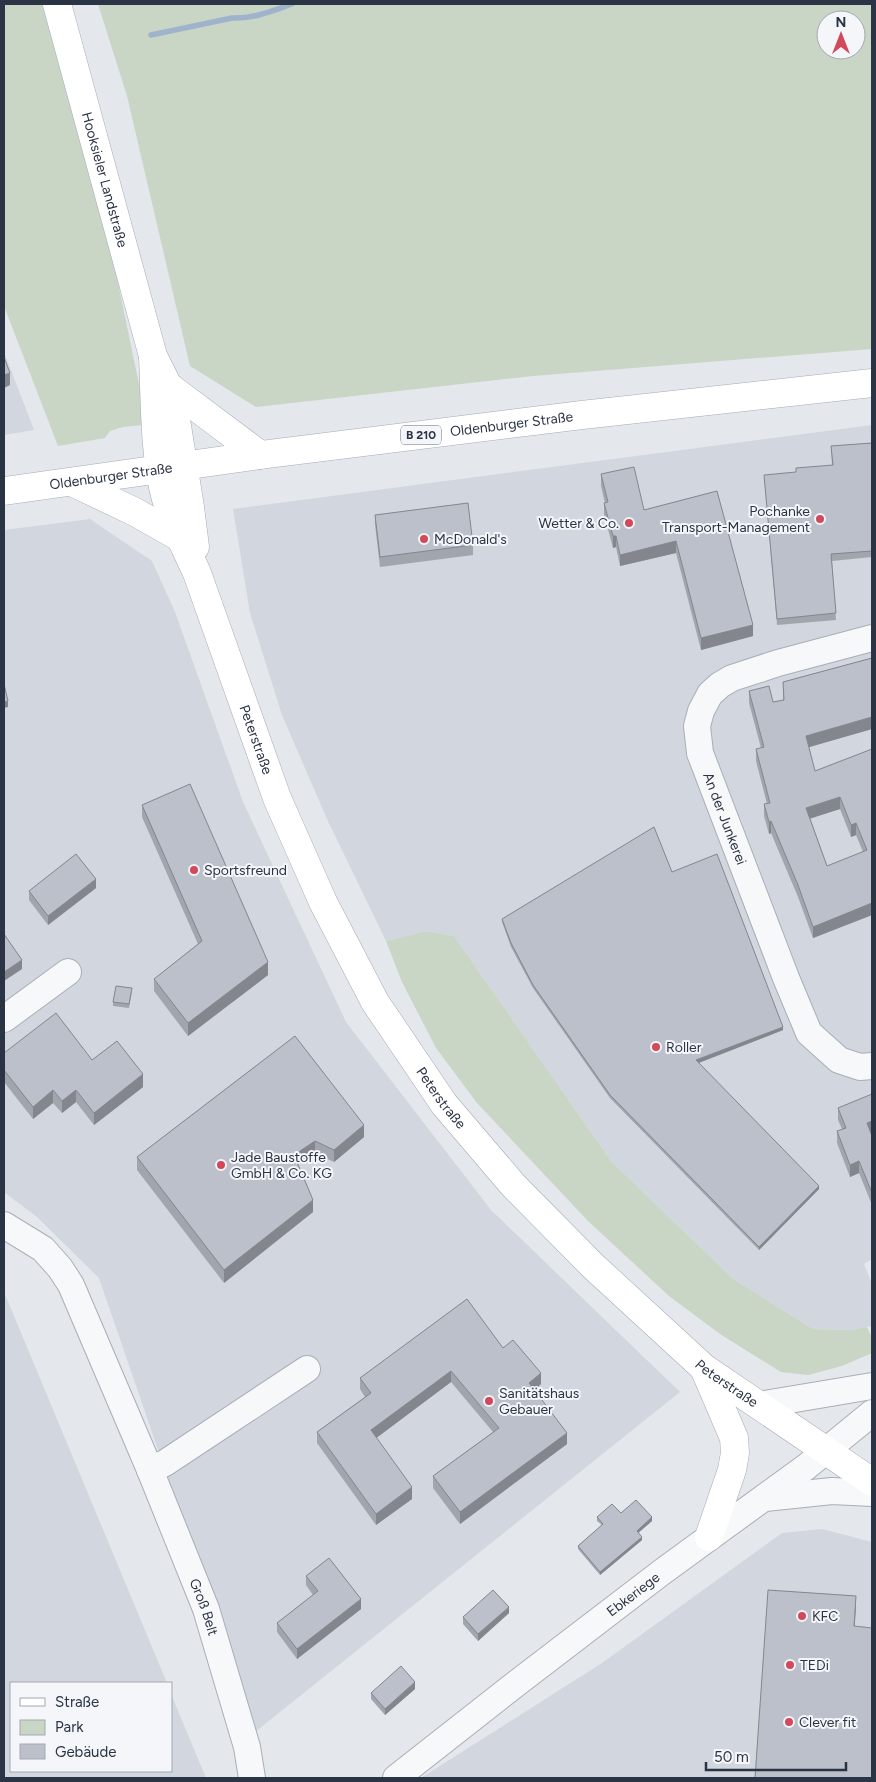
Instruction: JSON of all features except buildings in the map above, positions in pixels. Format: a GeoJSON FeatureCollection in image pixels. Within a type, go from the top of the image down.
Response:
{"type":"FeatureCollection","features":[{"type":"Feature","properties":{"kind":"main road","name":"Hooksieler Landstraße"},"geometry":{"type":"LineString","coordinates":[[57,4],[153,356],[172,467]]}},
{"type":"Feature","properties":{"kind":"main road","name":"Hooksieler Landstraße"},"geometry":{"type":"LineString","coordinates":[[153,356],[168,386],[178,426],[172,467]]}},
{"type":"Feature","properties":{"kind":"main road","name":"Oldenburger Straße"},"geometry":{"type":"LineString","coordinates":[[4,491],[260,455],[582,415],[872,383]]}},
{"type":"Feature","properties":{"kind":"main road"},"geometry":{"type":"LineString","coordinates":[[168,386],[260,455]]}},
{"type":"Feature","properties":{"kind":"main road","name":"Peterstraße"},"geometry":{"type":"LineString","coordinates":[[172,467],[166,498],[197,574],[277,798],[323,902],[375,1002],[444,1104],[513,1185],[593,1266],[704,1368],[872,1482]]}},
{"type":"Feature","properties":{"kind":"main road","name":"Peterstraße"},"geometry":{"type":"LineString","coordinates":[[172,467],[190,507],[197,574]]}},
{"type":"Feature","properties":{"kind":"main road"},"geometry":{"type":"LineString","coordinates":[[72,482],[126,508],[181,538]]}},
{"type":"Feature","properties":{"kind":"main road"},"geometry":{"type":"LineString","coordinates":[[704,1368],[734,1438],[735,1454],[732,1470],[710,1537]]}},
{"type":"Feature","properties":{"kind":"street","name":"An der Junkerei"},"geometry":{"type":"LineString","coordinates":[[872,638],[778,663],[732,678],[710,694],[697,726],[700,753],[809,1033],[839,1060],[860,1067],[872,1066]]}},
{"type":"Feature","properties":{"kind":"street"},"geometry":{"type":"LineString","coordinates":[[4,1018],[68,972]]}},
{"type":"Feature","properties":{"kind":"street","name":"Groß Belt"},"geometry":{"type":"LineString","coordinates":[[4,1225],[43,1249],[60,1268],[71,1285],[150,1470],[206,1609],[247,1747],[252,1778]]}},
{"type":"Feature","properties":{"kind":"street"},"geometry":{"type":"LineString","coordinates":[[150,1470],[165,1464],[307,1368]]}},
{"type":"Feature","properties":{"kind":"street"},"geometry":{"type":"LineString","coordinates":[[759,1405],[872,1386]]}},
{"type":"Feature","properties":{"kind":"street","name":"Ebkeriege"},"geometry":{"type":"LineString","coordinates":[[396,1778],[525,1677],[826,1451],[872,1413]]}},
{"type":"Feature","properties":{"kind":"street"},"geometry":{"type":"LineString","coordinates":[[764,1498],[832,1491],[872,1493]]}},
{"type":"Feature","properties":{"kind":"street","name":"Groß Belt"},"geometry":{"type":"LineString","coordinates":[[247,1747],[265,1778]]}},
{"type":"Feature","properties":{"kind":"shaded area"},"geometry":{"type":"Polygon","coordinates":[[[4,352],[34,430],[4,435],[4,352]]]}},
{"type":"Feature","properties":{"kind":"shaded area"},"geometry":{"type":"Polygon","coordinates":[[[872,425],[872,1259],[864,1264],[872,1284],[872,1326],[850,1330],[813,1329],[732,1278],[611,1161],[454,936],[426,931],[386,941],[327,819],[282,715],[250,613],[233,509],[872,425]]]}},
{"type":"Feature","properties":{"kind":"shaded area"},"geometry":{"type":"Polygon","coordinates":[[[90,519],[152,561],[175,612],[243,802],[346,1022],[491,1210],[680,1392],[255,1732],[99,1278],[37,1217],[4,1192],[4,530],[90,519]]]}},
{"type":"Feature","properties":{"kind":"shaded area"},"geometry":{"type":"Polygon","coordinates":[[[4,1292],[167,1682],[10,1682],[10,1772],[172,1772],[172,1696],[206,1778],[4,1778],[4,1292]]]}},
{"type":"Feature","properties":{"kind":"shaded area"},"geometry":{"type":"Polygon","coordinates":[[[822,1529],[872,1542],[872,1778],[421,1778],[602,1663],[782,1533],[822,1529]]]}},
{"type":"Feature","properties":{"kind":"green space"},"geometry":{"type":"Polygon","coordinates":[[[4,4],[45,4],[106,225],[141,394],[143,425],[123,427],[110,431],[105,438],[58,446],[4,306],[4,4]]]}},
{"type":"Feature","properties":{"kind":"green space"},"geometry":{"type":"Polygon","coordinates":[[[98,4],[872,4],[872,349],[533,376],[256,407],[190,366],[127,96],[98,4]]]}},
{"type":"Feature","properties":{"kind":"green space"},"geometry":{"type":"Polygon","coordinates":[[[426,931],[454,936],[611,1161],[732,1278],[813,1329],[850,1330],[867,1327],[872,1338],[872,1353],[842,1366],[808,1375],[781,1372],[720,1334],[669,1296],[588,1221],[477,1103],[436,1048],[402,982],[386,941],[426,931]]]}},
{"type":"Feature","properties":{"kind":"waterway"},"geometry":{"type":"LineString","coordinates":[[151,35],[232,18],[255,16],[292,4]]}},
{"type":"Feature","properties":{"kind":"place","name":"Pochanke Transport-Management"},"geometry":{"type":"Point","coordinates":[820,519]}},
{"type":"Feature","properties":{"kind":"place","name":"Wetter & Co."},"geometry":{"type":"Point","coordinates":[629,523]}},
{"type":"Feature","properties":{"kind":"place","name":"McDonald's"},"geometry":{"type":"Point","coordinates":[424,539]}},
{"type":"Feature","properties":{"kind":"place","name":"Sportsfreund"},"geometry":{"type":"Point","coordinates":[194,870]}},
{"type":"Feature","properties":{"kind":"place","name":"Roller"},"geometry":{"type":"Point","coordinates":[656,1047]}},
{"type":"Feature","properties":{"kind":"place","name":"Jade Baustoffe GmbH & Co. KG"},"geometry":{"type":"Point","coordinates":[221,1165]}},
{"type":"Feature","properties":{"kind":"place","name":"Sanitätshaus Gebauer"},"geometry":{"type":"Point","coordinates":[489,1401]}},
{"type":"Feature","properties":{"kind":"place","name":"KFC"},"geometry":{"type":"Point","coordinates":[802,1616]}},
{"type":"Feature","properties":{"kind":"place","name":"TEDi"},"geometry":{"type":"Point","coordinates":[790,1665]}},
{"type":"Feature","properties":{"kind":"place","name":"Clever fit"},"geometry":{"type":"Point","coordinates":[789,1722]}}]}
